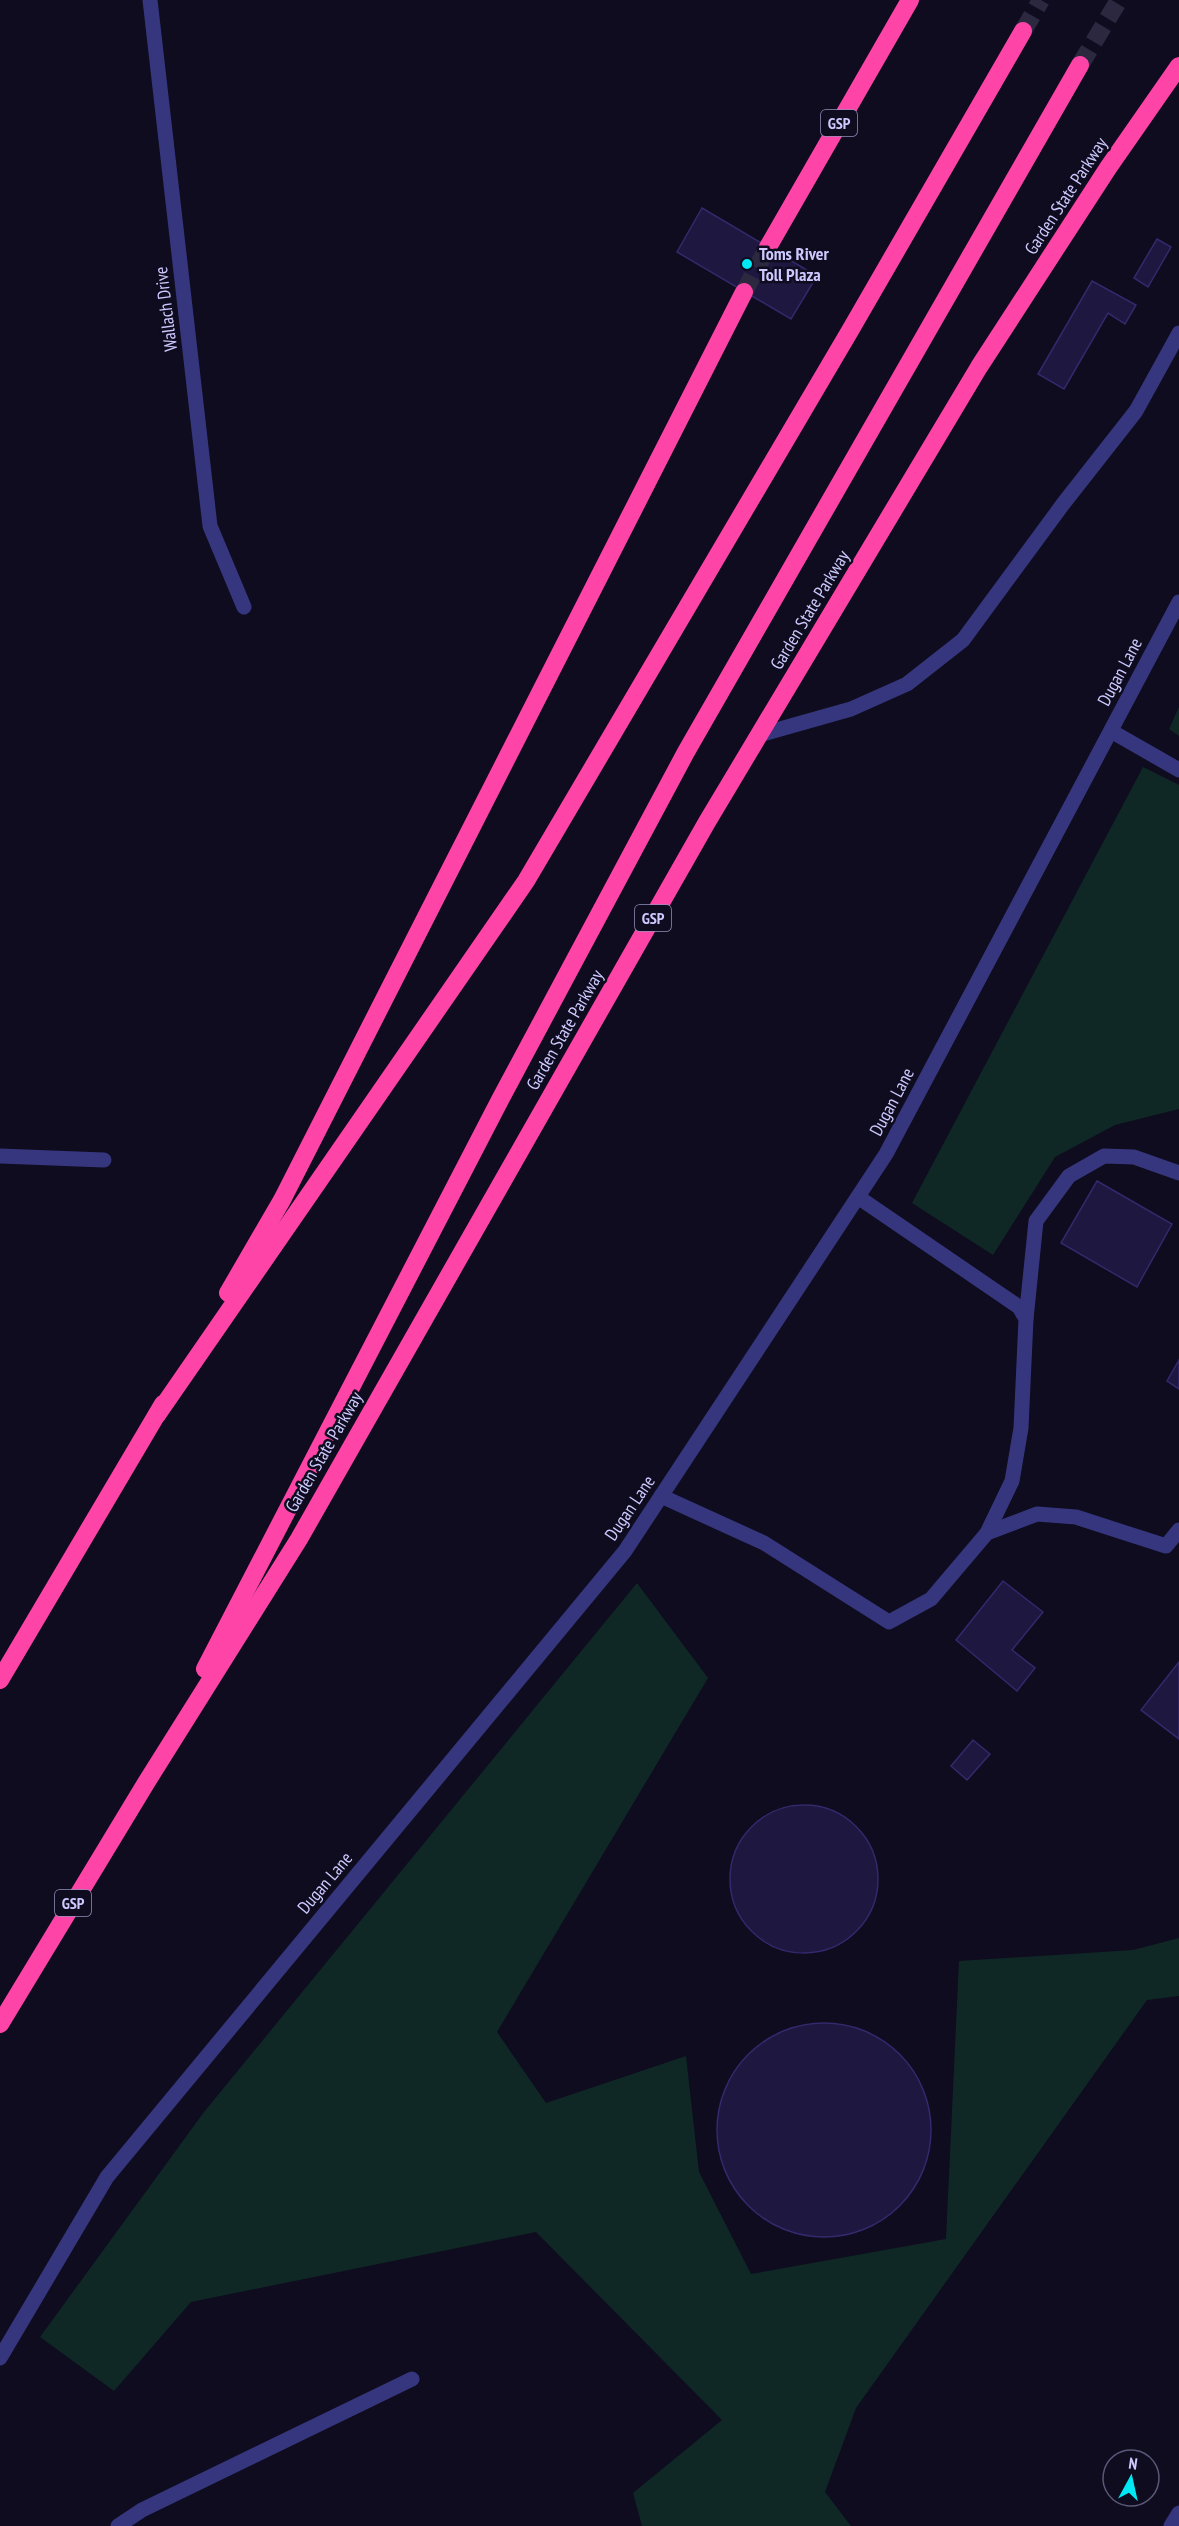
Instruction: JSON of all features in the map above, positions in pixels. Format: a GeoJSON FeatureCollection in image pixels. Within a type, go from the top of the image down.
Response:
{"type":"FeatureCollection","features":[{"type":"Feature","properties":{"kind":"highway","name":"GSP"},"geometry":{"type":"LineString","coordinates":[[768,247],[910,0]]}},
{"type":"Feature","properties":{"kind":"highway"},"geometry":{"type":"LineString","coordinates":[[157,1415],[526,881],[851,329],[1023,31]]}},
{"type":"Feature","properties":{"kind":"highway"},"geometry":{"type":"LineString","coordinates":[[146,1783],[495,1109],[686,752],[1080,65]]}},
{"type":"Feature","properties":{"kind":"highway","name":"Garden State Parkway"},"geometry":{"type":"LineString","coordinates":[[0,2024],[146,1783],[299,1539],[701,833],[980,367],[1108,168],[1179,66]]}},
{"type":"Feature","properties":{"kind":"highway"},"geometry":{"type":"LineString","coordinates":[[0,1680],[282,1200],[744,292]]}},
{"type":"Feature","properties":{"kind":"street","name":"Wallach Drive"},"geometry":{"type":"LineString","coordinates":[[150,0],[210,526],[244,607]]}},
{"type":"Feature","properties":{"kind":"street"},"geometry":{"type":"LineString","coordinates":[[759,735],[851,709],[907,684],[963,640],[1063,504],[1136,411],[1179,333]]}},
{"type":"Feature","properties":{"kind":"street","name":"Dugan Lane"},"geometry":{"type":"LineString","coordinates":[[0,2358],[107,2177],[625,1551],[886,1154],[1179,602]]}},
{"type":"Feature","properties":{"kind":"street"},"geometry":{"type":"LineString","coordinates":[[1111,731],[1179,770]]}},
{"type":"Feature","properties":{"kind":"street"},"geometry":{"type":"LineString","coordinates":[[0,1156],[104,1160]]}},
{"type":"Feature","properties":{"kind":"street"},"geometry":{"type":"LineString","coordinates":[[661,1496],[764,1543],[890,1622],[931,1599],[987,1533],[1012,1481],[1021,1428],[1026,1319],[1036,1221],[1069,1176],[1104,1156],[1134,1157],[1179,1173]]}},
{"type":"Feature","properties":{"kind":"street"},"geometry":{"type":"LineString","coordinates":[[858,1197],[1018,1307],[1026,1319]]}},
{"type":"Feature","properties":{"kind":"street"},"geometry":{"type":"LineString","coordinates":[[987,1533],[1037,1514],[1076,1517],[1166,1546],[1179,1530]]}},
{"type":"Feature","properties":{"kind":"street"},"geometry":{"type":"LineString","coordinates":[[118,2526],[142,2511],[412,2379]]}},
{"type":"Feature","properties":{"kind":"street"},"geometry":{"type":"LineString","coordinates":[[1171,2526],[1179,2512]]}},
{"type":"Feature","properties":{"kind":"green space"},"geometry":{"type":"Polygon","coordinates":[[[1179,707],[1179,736],[1169,729],[1179,707]]]}},
{"type":"Feature","properties":{"kind":"green space"},"geometry":{"type":"Polygon","coordinates":[[[1143,767],[1179,785],[1179,1109],[1115,1125],[1055,1157],[993,1255],[912,1203],[1143,767]]]}},
{"type":"Feature","properties":{"kind":"green space"},"geometry":{"type":"Polygon","coordinates":[[[637,1583],[708,1678],[497,2032],[546,2103],[686,2056],[699,2172],[751,2274],[946,2239],[959,1961],[1133,1950],[1179,1938],[1179,1996],[1147,2000],[856,2408],[825,2492],[851,2526],[642,2526],[633,2493],[722,2420],[536,2232],[191,2302],[114,2391],[40,2337],[204,2112],[637,1583]]]}},
{"type":"Feature","properties":{"kind":"building","name":"Toms River Toll Plaza"},"geometry":{"type":"Polygon","coordinates":[[[702,208],[817,276],[791,319],[677,252],[702,208]]]}},
{"type":"Feature","properties":{"kind":"building"},"geometry":{"type":"Polygon","coordinates":[[[1157,239],[1171,247],[1148,287],[1134,278],[1157,239]]]}},
{"type":"Feature","properties":{"kind":"building"},"geometry":{"type":"Polygon","coordinates":[[[1092,281],[1136,305],[1125,324],[1108,313],[1064,389],[1038,374],[1092,281]]]}},
{"type":"Feature","properties":{"kind":"building"},"geometry":{"type":"Polygon","coordinates":[[[1097,1181],[1172,1224],[1137,1287],[1061,1243],[1097,1181]]]}},
{"type":"Feature","properties":{"kind":"building"},"geometry":{"type":"Polygon","coordinates":[[[1179,1360],[1179,1389],[1167,1381],[1179,1360]]]}},
{"type":"Feature","properties":{"kind":"building"},"geometry":{"type":"Polygon","coordinates":[[[1003,1581],[1043,1612],[1012,1650],[1035,1668],[1017,1691],[956,1640],[1003,1581]]]}},
{"type":"Feature","properties":{"kind":"building"},"geometry":{"type":"Polygon","coordinates":[[[1179,1662],[1179,1739],[1141,1710],[1179,1662]]]}},
{"type":"Feature","properties":{"kind":"building"},"geometry":{"type":"Polygon","coordinates":[[[973,1740],[990,1754],[967,1780],[951,1766],[973,1740]]]}},
{"type":"Feature","properties":{"kind":"building"},"geometry":{"type":"Polygon","coordinates":[[[804,1805],[832,1810],[845,1817],[856,1827],[866,1838],[873,1851],[878,1879],[873,1907],[866,1920],[856,1931],[845,1941],[832,1948],[804,1953],[776,1948],[763,1941],[752,1931],[742,1920],[735,1907],[730,1879],[735,1851],[742,1838],[752,1827],[763,1817],[776,1810],[804,1805]]]}},
{"type":"Feature","properties":{"kind":"building"},"geometry":{"type":"Polygon","coordinates":[[[824,2023],[845,2025],[865,2031],[900,2054],[923,2089],[929,2109],[931,2130],[929,2151],[923,2171],[900,2206],[865,2229],[845,2235],[824,2237],[803,2235],[783,2229],[748,2206],[725,2171],[719,2151],[717,2130],[719,2109],[725,2089],[748,2054],[783,2031],[803,2025],[824,2023]]]}},
{"type":"Feature","properties":{"kind":"tunnel"},"geometry":{"type":"LineString","coordinates":[[1023,31],[1041,0]]}},
{"type":"Feature","properties":{"kind":"tunnel"},"geometry":{"type":"LineString","coordinates":[[1080,65],[1119,0]]}},
{"type":"Feature","properties":{"kind":"tunnel"},"geometry":{"type":"LineString","coordinates":[[744,292],[768,247]]}},
{"type":"Feature","properties":{"kind":"place","name":"Toms River Toll Plaza"},"geometry":{"type":"Point","coordinates":[747,264]}}]}
